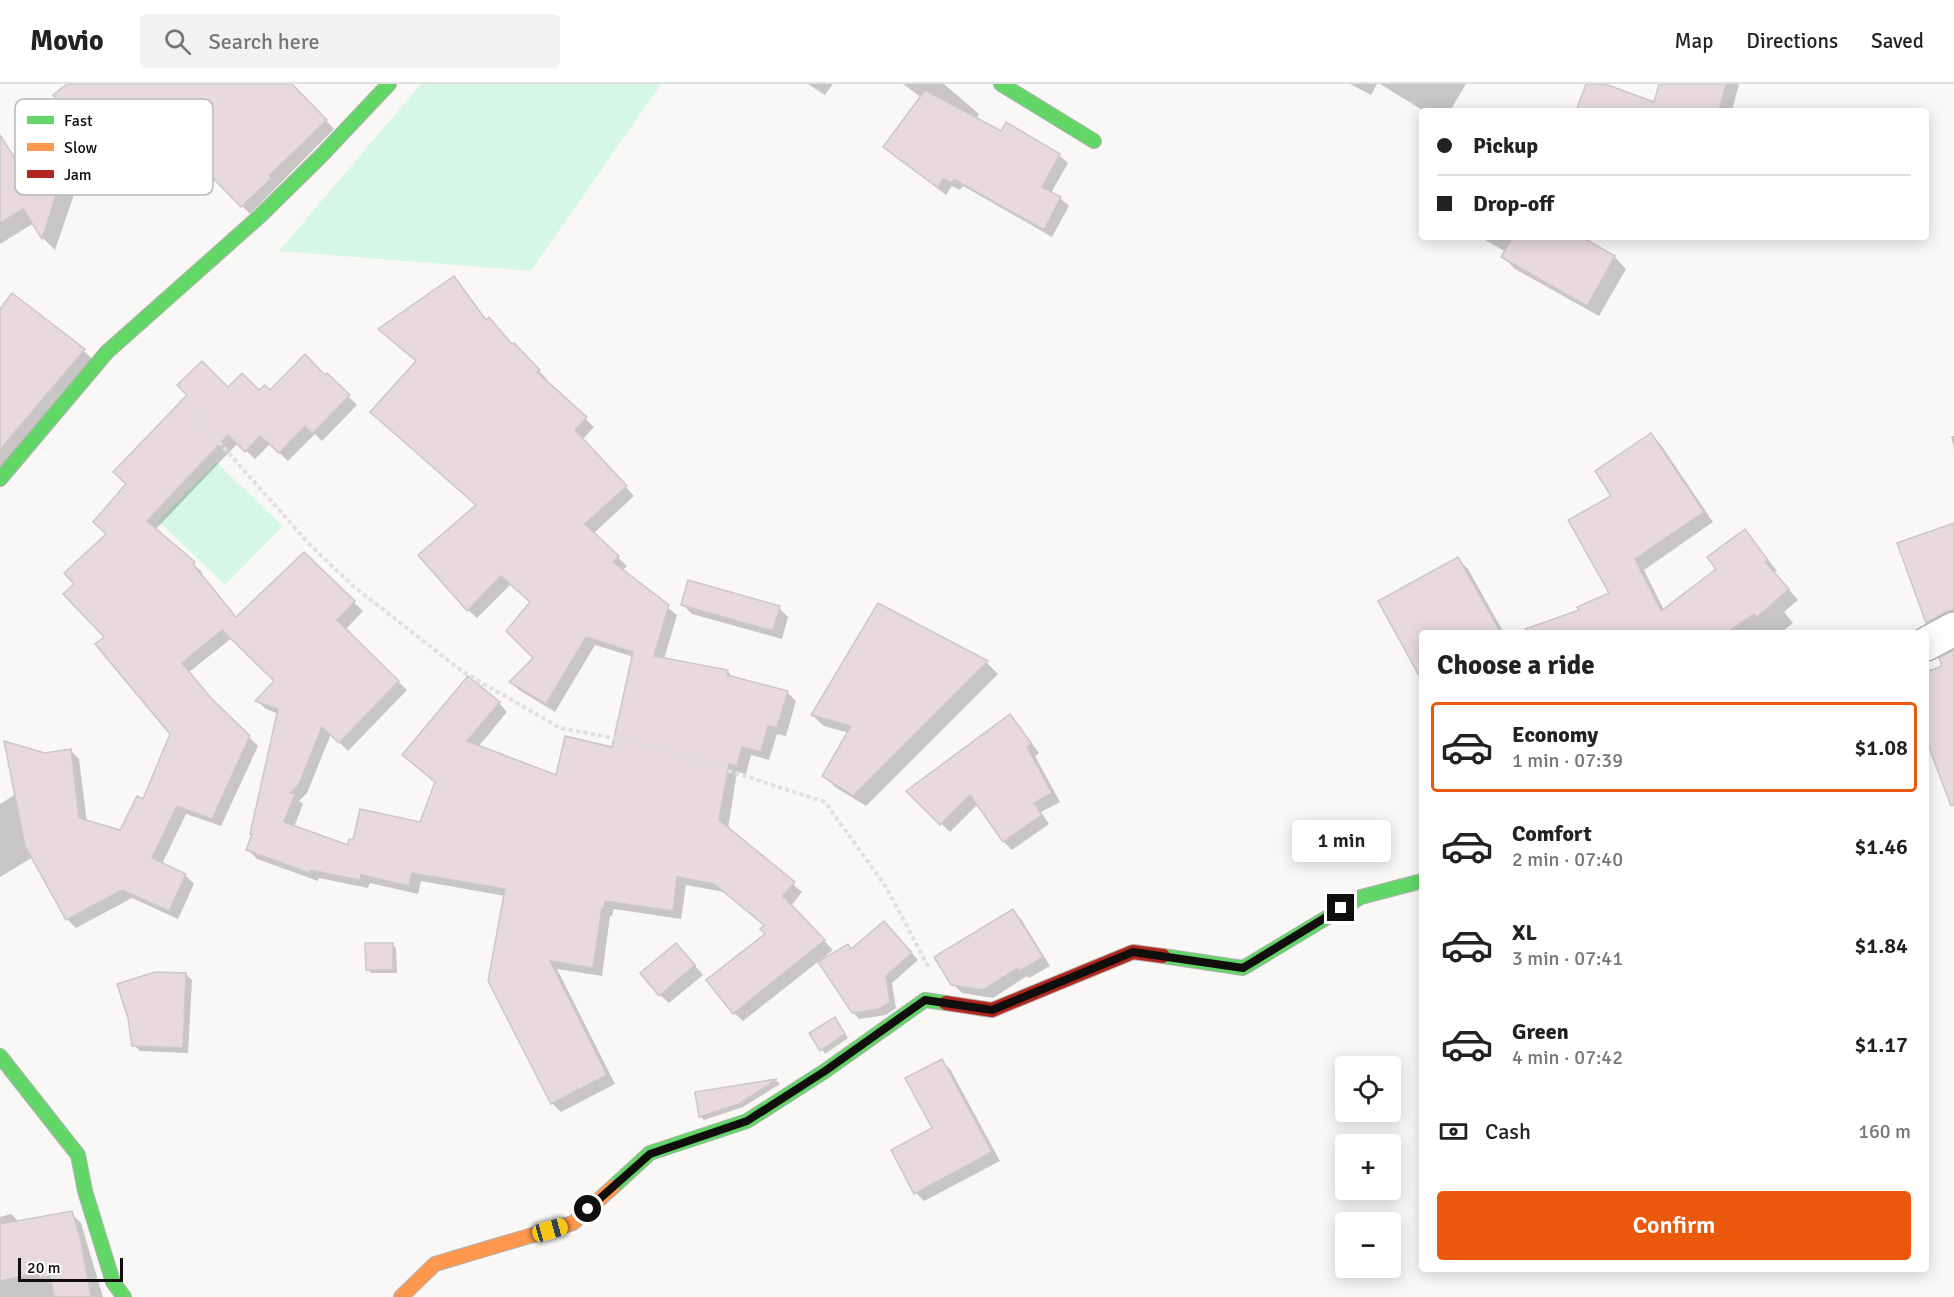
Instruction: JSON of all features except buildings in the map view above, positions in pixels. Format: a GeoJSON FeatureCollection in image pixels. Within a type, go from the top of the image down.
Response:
{"type":"FeatureCollection","features":[{"type":"Feature","properties":{"kind":"street"},"geometry":{"type":"LineString","coordinates":[[0,479],[107,352],[260,216],[321,156],[388,84]]}},
{"type":"Feature","properties":{"kind":"street"},"geometry":{"type":"LineString","coordinates":[[1001,84],[1094,141]]}},
{"type":"Feature","properties":{"kind":"street"},"geometry":{"type":"LineString","coordinates":[[1929,642],[1954,629]]}},
{"type":"Feature","properties":{"kind":"street"},"geometry":{"type":"LineString","coordinates":[[401,1297],[435,1263],[573,1223],[650,1154],[747,1121],[825,1071],[925,1000],[992,1010],[1133,952],[1243,968],[1361,897],[1419,883]]}},
{"type":"Feature","properties":{"kind":"street"},"geometry":{"type":"LineString","coordinates":[[0,1056],[78,1155],[86,1191],[113,1282],[124,1297]]}},
{"type":"Feature","properties":{"kind":"path"},"geometry":{"type":"LineString","coordinates":[[189,408],[310,546],[353,586],[463,672],[560,728],[646,744],[825,802],[886,887],[948,1003]]}},
{"type":"Feature","properties":{"kind":"green space"},"geometry":{"type":"Polygon","coordinates":[[[421,84],[661,84],[531,271],[279,251],[421,84]]]}},
{"type":"Feature","properties":{"kind":"green space"},"geometry":{"type":"Polygon","coordinates":[[[216,462],[283,526],[225,585],[158,521],[216,462]]]}},
{"type":"Feature","properties":{"kind":"traffic: fast"},"geometry":{"type":"LineString","coordinates":[[0,479],[107,352],[260,216],[389,84]]}},
{"type":"Feature","properties":{"kind":"traffic: fast"},"geometry":{"type":"LineString","coordinates":[[1001,84],[1094,141]]}},
{"type":"Feature","properties":{"kind":"traffic: fast"},"geometry":{"type":"LineString","coordinates":[[1163,956],[1243,968],[1361,897],[1419,882]]}},
{"type":"Feature","properties":{"kind":"traffic: fast"},"geometry":{"type":"LineString","coordinates":[[613,1187],[650,1153],[747,1121],[825,1071],[925,1000],[946,1003]]}},
{"type":"Feature","properties":{"kind":"traffic: fast"},"geometry":{"type":"LineString","coordinates":[[0,1056],[78,1155],[85,1191],[113,1282],[124,1297]]}},
{"type":"Feature","properties":{"kind":"traffic: slow"},"geometry":{"type":"LineString","coordinates":[[401,1297],[435,1264],[573,1223],[613,1187]]}},
{"type":"Feature","properties":{"kind":"traffic: jam"},"geometry":{"type":"LineString","coordinates":[[946,1003],[992,1010],[1133,952],[1163,956]]}},
{"type":"Feature","properties":{"kind":"route"},"geometry":{"type":"LineString","coordinates":[[588,1209],[650,1154],[747,1121],[825,1071],[925,1000],[992,1010],[1133,952],[1243,968],[1341,908]]}}]}
